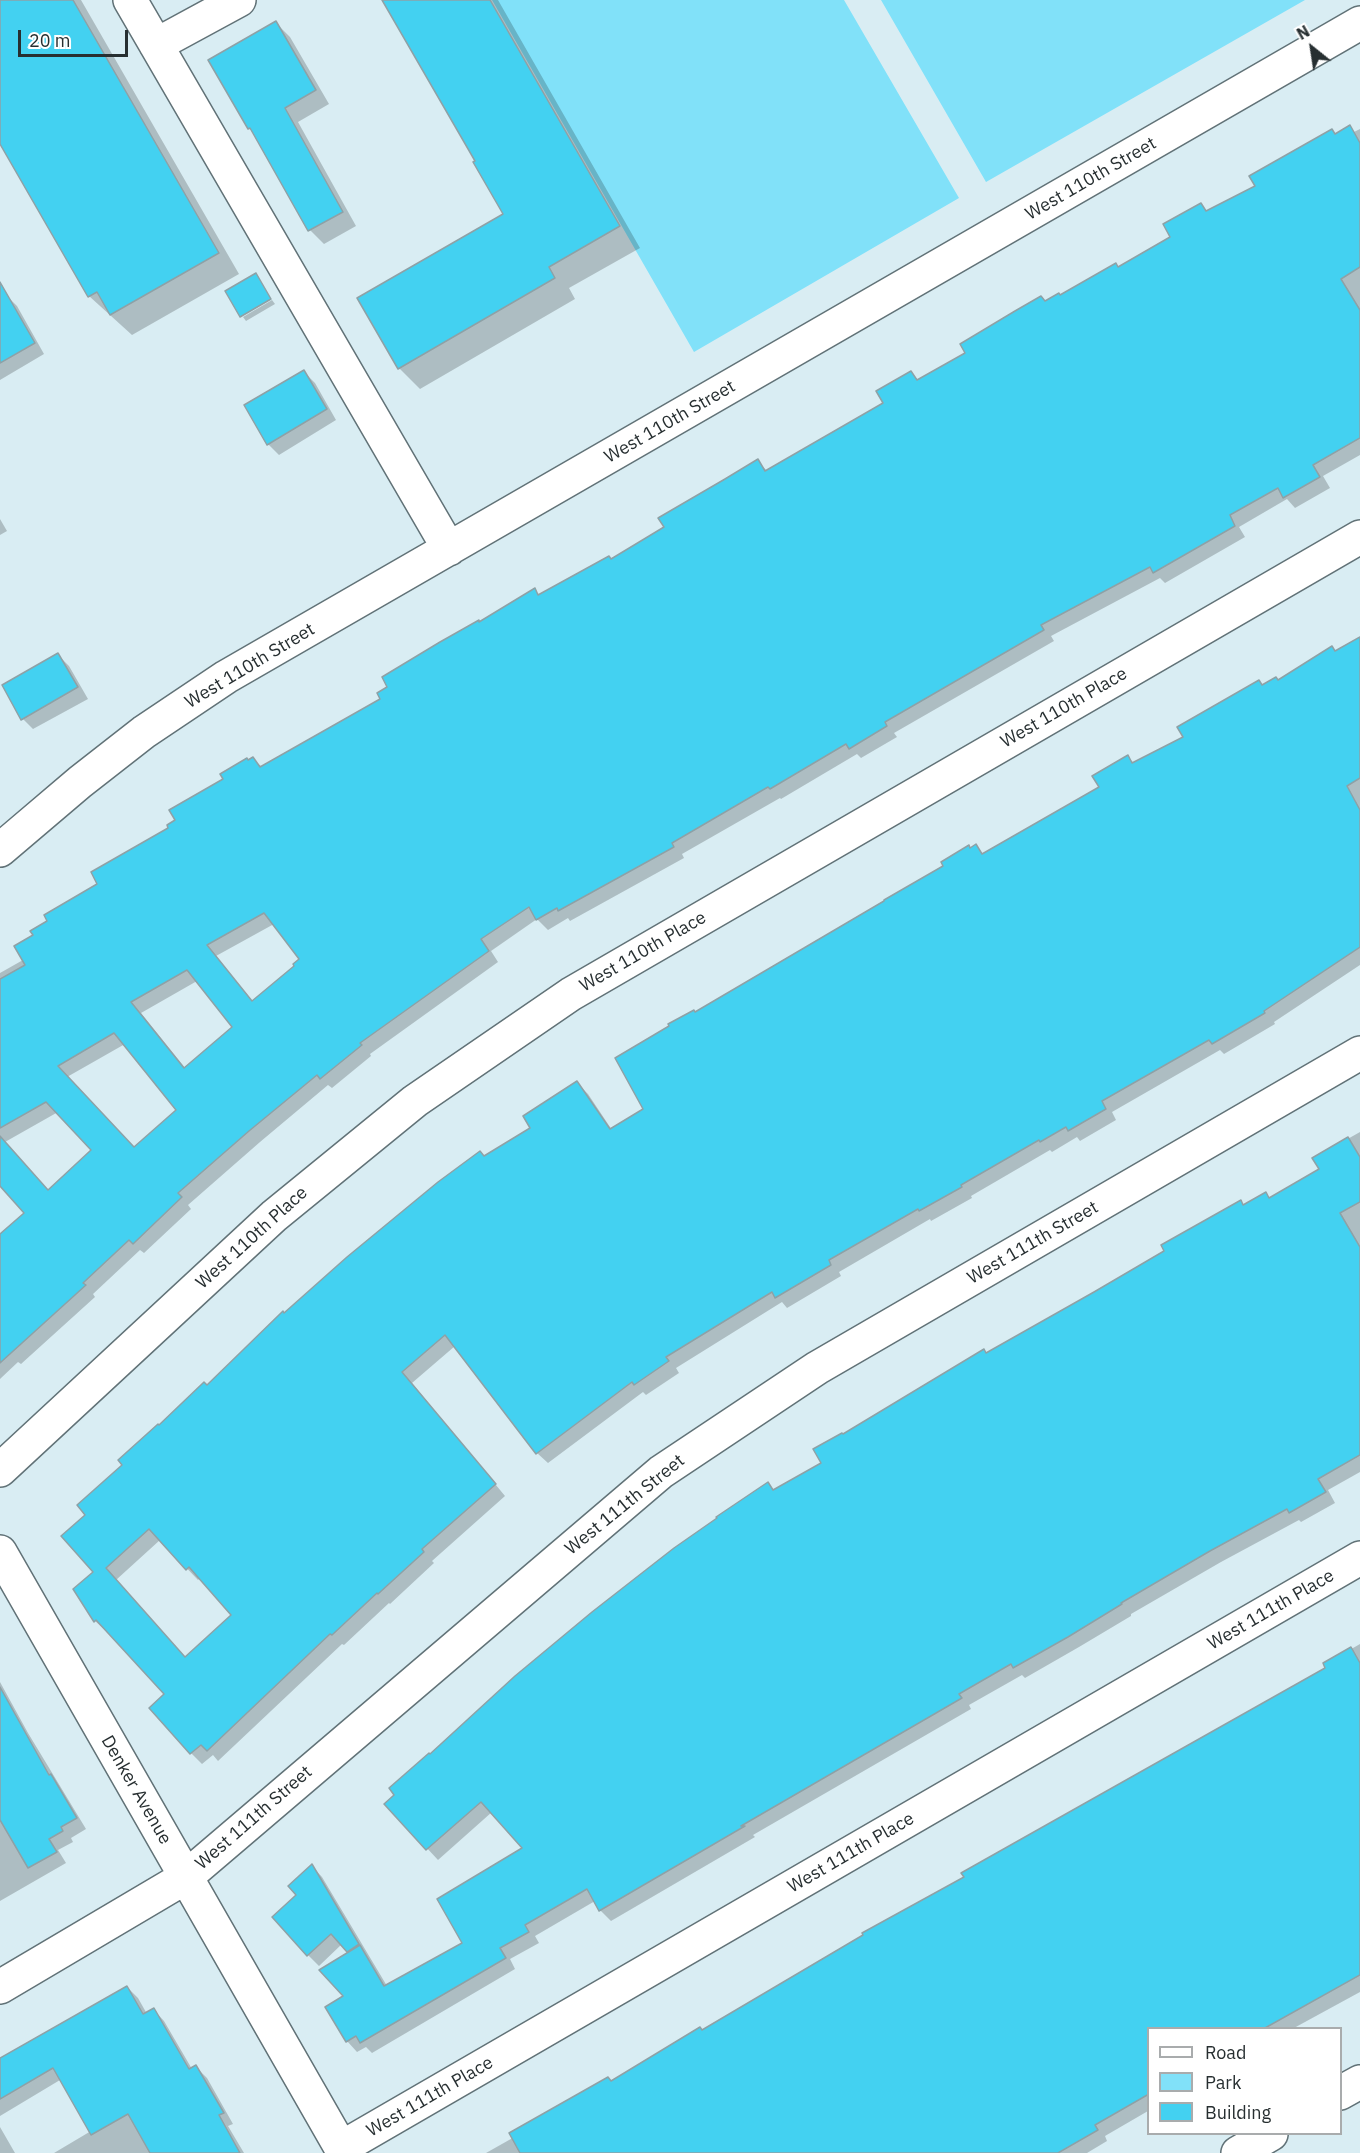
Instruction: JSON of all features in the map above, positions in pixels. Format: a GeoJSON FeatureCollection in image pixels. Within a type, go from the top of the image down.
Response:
{"type":"FeatureCollection","features":[{"type":"Feature","properties":{"kind":"street"},"geometry":{"type":"LineString","coordinates":[[130,0],[449,549]]}},
{"type":"Feature","properties":{"kind":"street"},"geometry":{"type":"LineString","coordinates":[[156,45],[239,0]]}},
{"type":"Feature","properties":{"kind":"street","name":"West 110th Street"},"geometry":{"type":"LineString","coordinates":[[0,850],[80,782],[144,732],[208,690],[1360,23]]}},
{"type":"Feature","properties":{"kind":"street","name":"West 110th Place"},"geometry":{"type":"LineString","coordinates":[[0,1470],[274,1216],[415,1101],[444,1081],[571,994],[1360,537]]}},
{"type":"Feature","properties":{"kind":"street","name":"West 111th Street"},"geometry":{"type":"LineString","coordinates":[[0,1987],[186,1877],[661,1472],[817,1368],[1360,1053]]}},
{"type":"Feature","properties":{"kind":"street","name":"Denker Avenue"},"geometry":{"type":"LineString","coordinates":[[0,1552],[343,2150]]}},
{"type":"Feature","properties":{"kind":"street","name":"West 111th Place"},"geometry":{"type":"LineString","coordinates":[[343,2150],[1360,1558]]}},
{"type":"Feature","properties":{"kind":"street"},"geometry":{"type":"LineString","coordinates":[[1342,2093],[1360,2082]]}},
{"type":"Feature","properties":{"kind":"street"},"geometry":{"type":"LineString","coordinates":[[1238,2153],[1268,2135]]}},
{"type":"Feature","properties":{"kind":"green space"},"geometry":{"type":"Polygon","coordinates":[[[492,0],[844,0],[959,198],[694,352],[492,0]]]}},
{"type":"Feature","properties":{"kind":"green space"},"geometry":{"type":"Polygon","coordinates":[[[881,0],[1305,0],[986,182],[881,0]]]}},
{"type":"Feature","properties":{"kind":"building"},"geometry":{"type":"Polygon","coordinates":[[[0,0],[73,0],[219,253],[110,315],[97,292],[88,297],[0,144],[0,0]]]}},
{"type":"Feature","properties":{"kind":"building"},"geometry":{"type":"Polygon","coordinates":[[[382,0],[490,0],[620,226],[549,267],[555,278],[398,369],[357,298],[503,214],[382,0]]]}},
{"type":"Feature","properties":{"kind":"building"},"geometry":{"type":"Polygon","coordinates":[[[276,21],[316,90],[285,108],[343,212],[308,231],[250,128],[248,129],[208,60],[276,21]]]}},
{"type":"Feature","properties":{"kind":"building"},"geometry":{"type":"Polygon","coordinates":[[[1350,125],[1360,143],[1360,267],[1341,279],[1360,310],[1360,438],[1313,465],[1320,477],[1283,498],[1278,488],[1230,515],[1235,526],[1153,573],[1150,567],[1041,625],[1044,630],[885,722],[887,726],[849,749],[846,744],[770,789],[768,787],[672,843],[674,847],[558,911],[557,908],[536,920],[529,907],[481,939],[489,951],[360,1043],[362,1045],[320,1079],[317,1075],[249,1131],[178,1193],[182,1197],[133,1244],[129,1240],[83,1283],[86,1285],[0,1363],[0,1234],[24,1213],[0,1186],[0,1136],[48,1190],[91,1150],[46,1102],[0,1128],[0,979],[25,965],[14,946],[33,935],[30,931],[47,921],[44,915],[97,884],[91,872],[168,828],[167,825],[175,820],[169,810],[223,779],[220,774],[247,758],[248,760],[253,757],[260,767],[380,699],[377,693],[387,687],[382,677],[440,642],[479,620],[479,622],[535,588],[538,595],[609,556],[611,559],[664,527],[658,518],[758,459],[765,471],[883,403],[876,391],[911,371],[917,380],[965,353],[960,344],[1015,311],[1041,296],[1045,301],[1059,293],[1060,295],[1116,263],[1118,267],[1170,237],[1163,224],[1201,203],[1206,211],[1255,186],[1249,176],[1332,129],[1335,134],[1350,125]],[[264,913],[207,945],[252,1001],[294,966],[293,964],[299,959],[264,913]],[[187,970],[131,1002],[184,1068],[232,1027],[187,970]],[[114,1033],[58,1066],[134,1147],[176,1110],[114,1033]]]}},
{"type":"Feature","properties":{"kind":"building"},"geometry":{"type":"Polygon","coordinates":[[[256,273],[271,299],[240,317],[225,291],[256,273]]]}},
{"type":"Feature","properties":{"kind":"building"},"geometry":{"type":"Polygon","coordinates":[[[0,282],[35,343],[0,363],[0,282]]]}},
{"type":"Feature","properties":{"kind":"building"},"geometry":{"type":"Polygon","coordinates":[[[304,370],[327,409],[267,445],[244,405],[304,370]]]}},
{"type":"Feature","properties":{"kind":"building"},"geometry":{"type":"Polygon","coordinates":[[[1360,637],[1360,778],[1347,786],[1360,810],[1360,947],[1264,1011],[1265,1013],[1212,1044],[1209,1040],[1102,1101],[1106,1109],[1068,1131],[1066,1127],[1040,1142],[1039,1140],[961,1185],[962,1187],[919,1211],[918,1209],[829,1260],[831,1265],[775,1298],[772,1292],[666,1357],[669,1361],[634,1385],[632,1382],[536,1454],[445,1335],[402,1372],[496,1484],[422,1549],[424,1552],[332,1635],[330,1634],[207,1751],[201,1745],[190,1754],[149,1708],[164,1694],[96,1620],[94,1622],[73,1589],[93,1572],[61,1536],[85,1515],[77,1505],[122,1465],[118,1460],[204,1382],[207,1385],[283,1311],[284,1313],[347,1257],[438,1182],[480,1151],[484,1156],[530,1128],[523,1116],[577,1081],[610,1129],[643,1109],[615,1058],[669,1026],[668,1024],[694,1010],[695,1012],[943,866],[941,862],[969,845],[970,848],[976,844],[982,854],[1099,787],[1092,776],[1128,755],[1132,763],[1183,737],[1177,727],[1259,680],[1262,685],[1276,677],[1278,680],[1332,646],[1335,651],[1360,637]],[[149,1529],[106,1568],[185,1657],[231,1615],[189,1567],[186,1570],[149,1529]]]}},
{"type":"Feature","properties":{"kind":"building"},"geometry":{"type":"Polygon","coordinates":[[[58,653],[78,687],[21,720],[2,685],[58,653]]]}},
{"type":"Feature","properties":{"kind":"building"},"geometry":{"type":"Polygon","coordinates":[[[1348,1137],[1360,1157],[1360,1202],[1340,1213],[1360,1247],[1360,1455],[1318,1479],[1326,1492],[1289,1513],[1287,1509],[1210,1551],[1013,1668],[1011,1664],[959,1694],[962,1698],[599,1911],[587,1889],[525,1925],[529,1932],[500,1948],[506,1958],[360,2043],[356,2036],[346,2042],[325,2007],[343,1996],[319,1970],[360,1945],[384,1986],[462,1943],[437,1899],[522,1848],[481,1802],[426,1850],[384,1804],[394,1795],[389,1788],[430,1754],[515,1676],[674,1548],[768,1482],[773,1490],[821,1463],[813,1449],[843,1434],[984,1349],[986,1353],[1094,1292],[1164,1251],[1161,1245],[1241,1200],[1243,1205],[1266,1192],[1269,1198],[1319,1169],[1312,1158],[1348,1137]]]}},
{"type":"Feature","properties":{"kind":"building"},"geometry":{"type":"Polygon","coordinates":[[[1351,1647],[1360,1663],[1360,1975],[1267,2027],[1147,2027],[1147,2095],[1095,2125],[1098,2130],[1058,2153],[520,2153],[509,2133],[608,2077],[611,2081],[700,2027],[702,2030],[863,1935],[862,1933],[964,1877],[961,1873],[1325,1668],[1323,1663],[1351,1647]]]}},
{"type":"Feature","properties":{"kind":"building"},"geometry":{"type":"Polygon","coordinates":[[[0,1687],[49,1775],[51,1774],[77,1818],[61,1827],[63,1831],[49,1839],[57,1852],[28,1868],[0,1820],[0,1687]]]}},
{"type":"Feature","properties":{"kind":"building"},"geometry":{"type":"Polygon","coordinates":[[[312,1864],[359,1944],[347,1952],[331,1934],[307,1956],[272,1917],[296,1895],[288,1886],[312,1864]]]}},
{"type":"Feature","properties":{"kind":"building"},"geometry":{"type":"Polygon","coordinates":[[[127,1986],[143,2014],[154,2008],[189,2069],[196,2065],[224,2113],[219,2115],[240,2153],[150,2153],[128,2114],[91,2135],[53,2068],[0,2099],[0,2058],[127,1986]]]}}]}
